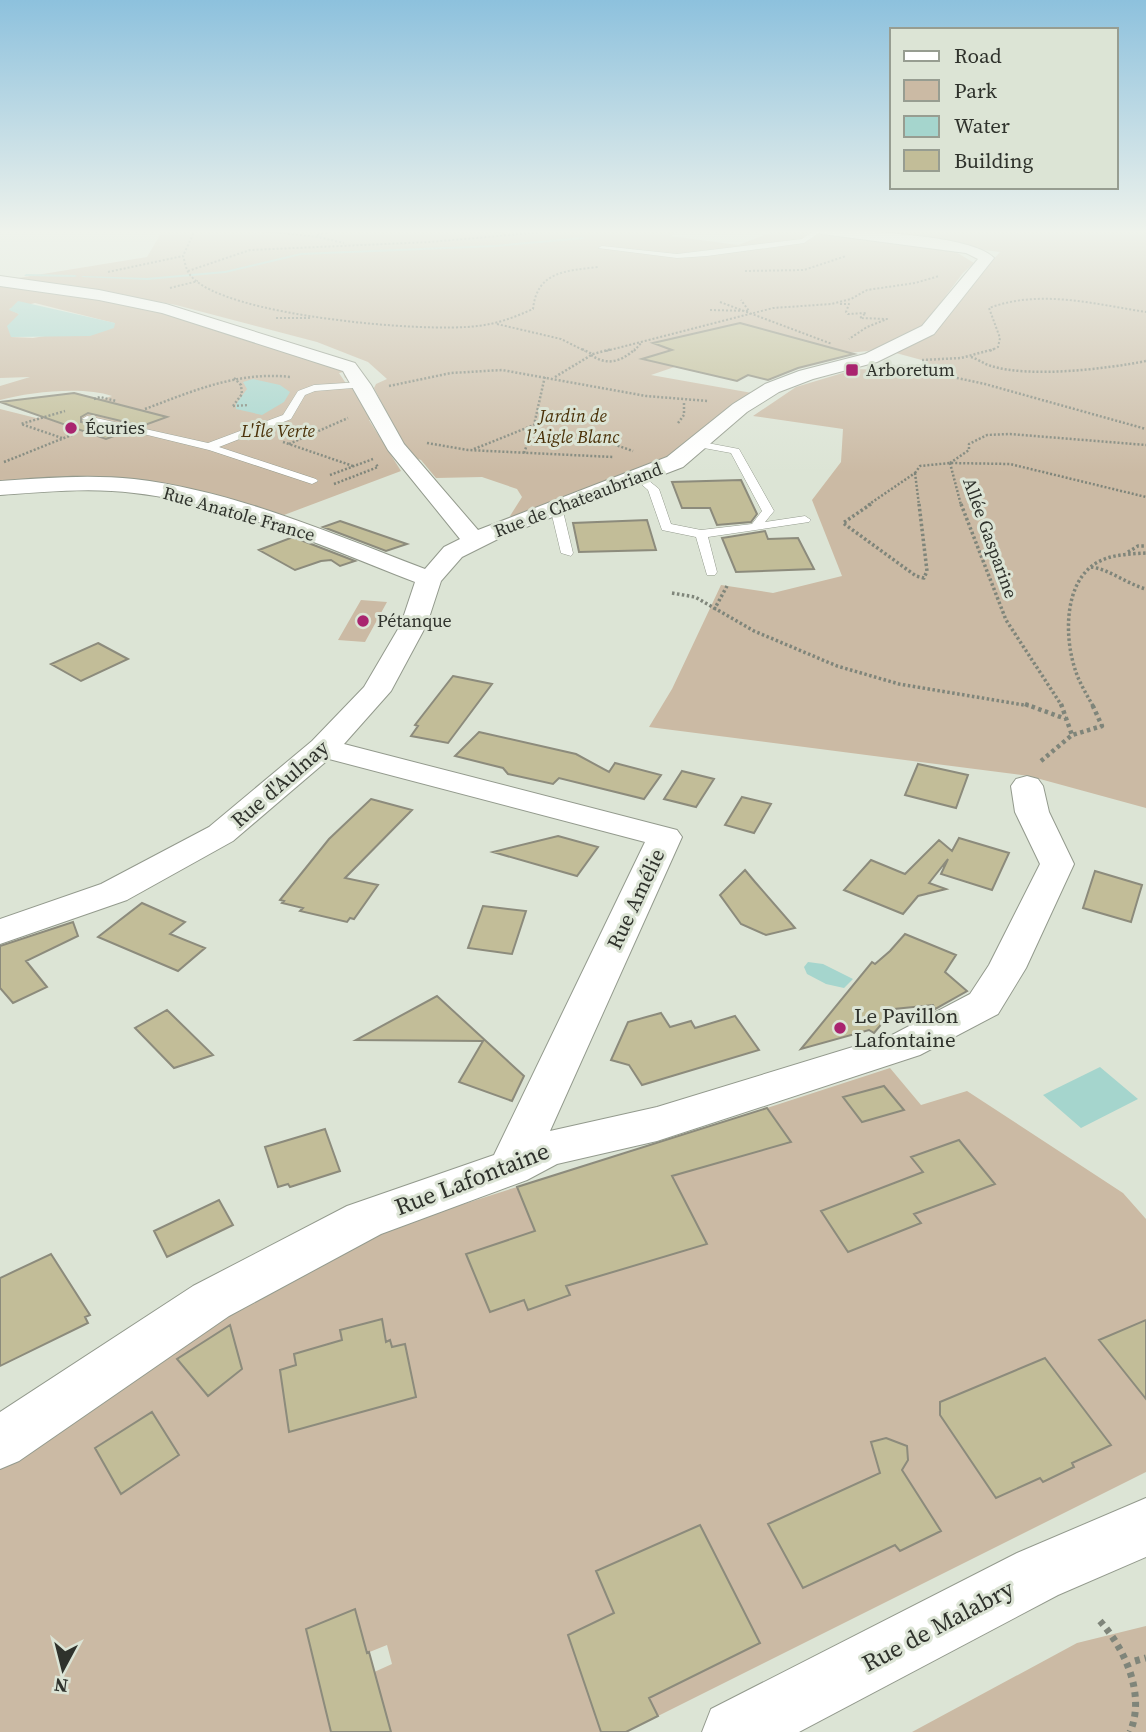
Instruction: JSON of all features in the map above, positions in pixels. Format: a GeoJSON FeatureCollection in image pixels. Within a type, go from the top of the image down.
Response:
{"type":"FeatureCollection","features":[{"type":"Feature","properties":{"kind":"street"},"geometry":{"type":"LineString","coordinates":[[172,311],[349,367],[363,386],[395,446],[463,530],[475,540]]}},
{"type":"Feature","properties":{"kind":"street","name":"Rue de Chateaubriand"},"geometry":{"type":"LineString","coordinates":[[475,540],[675,462],[748,402],[789,380],[871,358],[928,330],[943,311]]}},
{"type":"Feature","properties":{"kind":"street","name":"Rue Anatole France"},"geometry":{"type":"LineString","coordinates":[[0,488],[60,485],[149,488],[204,500],[297,528],[429,579]]}},
{"type":"Feature","properties":{"kind":"street","name":"Rue d'Aulnay"},"geometry":{"type":"LineString","coordinates":[[0,932],[114,892],[221,834],[323,748],[376,691],[414,624],[429,579],[453,552],[475,540]]}},
{"type":"Feature","properties":{"kind":"street","name":"Rue Amélie"},"geometry":{"type":"LineString","coordinates":[[323,748],[665,837],[511,1167]]}},
{"type":"Feature","properties":{"kind":"street","name":"Rue Lafontaine"},"geometry":{"type":"LineString","coordinates":[[0,1443],[211,1301],[364,1220],[511,1167],[545,1149],[657,1124],[906,1045],[984,1004],[1007,968],[1057,864],[1032,812],[1027,786]]}},
{"type":"Feature","properties":{"kind":"street","name":"Rue de Malabry"},"geometry":{"type":"LineString","coordinates":[[734,1732],[1038,1574],[1133,1540]]}},
{"type":"Feature","properties":{"kind":"lane"},"geometry":{"type":"LineString","coordinates":[[196,452],[288,417],[301,393],[314,388],[363,386]]}},
{"type":"Feature","properties":{"kind":"lane"},"geometry":{"type":"LineString","coordinates":[[87,419],[210,447],[312,481]]}},
{"type":"Feature","properties":{"kind":"lane"},"geometry":{"type":"LineString","coordinates":[[697,444],[735,451],[768,511],[755,527]]}},
{"type":"Feature","properties":{"kind":"lane"},"geometry":{"type":"LineString","coordinates":[[638,477],[653,489],[666,527],[701,534],[805,520]]}},
{"type":"Feature","properties":{"kind":"lane"},"geometry":{"type":"LineString","coordinates":[[556,508],[567,553]]}},
{"type":"Feature","properties":{"kind":"lane"},"geometry":{"type":"LineString","coordinates":[[701,534],[711,572]]}},
{"type":"Feature","properties":{"kind":"path"},"geometry":{"type":"LineString","coordinates":[[287,311],[318,318]]}},
{"type":"Feature","properties":{"kind":"path"},"geometry":{"type":"LineString","coordinates":[[268,318],[318,318],[419,328],[492,323],[514,319],[530,311]]}},
{"type":"Feature","properties":{"kind":"path"},"geometry":{"type":"LineString","coordinates":[[742,311],[755,313],[831,344]]}},
{"type":"Feature","properties":{"kind":"path"},"geometry":{"type":"LineString","coordinates":[[555,377],[592,355],[765,311]]}},
{"type":"Feature","properties":{"kind":"path"},"geometry":{"type":"LineString","coordinates":[[846,311],[848,314],[866,313],[860,318],[863,319],[881,316],[887,319],[848,337],[857,340]]}},
{"type":"Feature","properties":{"kind":"path"},"geometry":{"type":"LineString","coordinates":[[871,358],[942,360],[970,357],[998,347],[1000,338],[990,311]]}},
{"type":"Feature","properties":{"kind":"path"},"geometry":{"type":"LineString","coordinates":[[492,323],[562,339],[600,361],[616,362],[642,342]]}},
{"type":"Feature","properties":{"kind":"path"},"geometry":{"type":"LineString","coordinates":[[970,357],[984,360],[990,366],[1018,368],[1082,369],[1133,365],[1146,361]]}},
{"type":"Feature","properties":{"kind":"path"},"geometry":{"type":"LineString","coordinates":[[871,358],[985,384],[1146,429]]}},
{"type":"Feature","properties":{"kind":"path"},"geometry":{"type":"LineString","coordinates":[[363,386],[391,386],[428,375],[490,370],[555,377],[583,385],[684,401],[748,402]]}},
{"type":"Feature","properties":{"kind":"path"},"geometry":{"type":"LineString","coordinates":[[145,409],[234,378],[260,373],[294,378],[314,388]]}},
{"type":"Feature","properties":{"kind":"path"},"geometry":{"type":"LineString","coordinates":[[471,450],[534,425],[545,376]]}},
{"type":"Feature","properties":{"kind":"path"},"geometry":{"type":"LineString","coordinates":[[234,378],[241,385],[242,394],[233,405],[249,405]]}},
{"type":"Feature","properties":{"kind":"path"},"geometry":{"type":"LineString","coordinates":[[672,432],[684,415],[684,401]]}},
{"type":"Feature","properties":{"kind":"path"},"geometry":{"type":"LineString","coordinates":[[63,438],[21,424],[65,411]]}},
{"type":"Feature","properties":{"kind":"path"},"geometry":{"type":"LineString","coordinates":[[301,439],[348,418]]}},
{"type":"Feature","properties":{"kind":"path"},"geometry":{"type":"LineString","coordinates":[[0,463],[104,422]]}},
{"type":"Feature","properties":{"kind":"path","name":"Allée Gasparine"},"geometry":{"type":"LineString","coordinates":[[1072,735],[1059,698],[1006,620],[956,492],[950,463],[969,450],[969,444],[987,435],[1010,434],[1110,444],[1146,444]]}},
{"type":"Feature","properties":{"kind":"path"},"geometry":{"type":"LineString","coordinates":[[420,438],[428,444],[471,450],[619,457]]}},
{"type":"Feature","properties":{"kind":"path"},"geometry":{"type":"LineString","coordinates":[[524,453],[529,439]]}},
{"type":"Feature","properties":{"kind":"path"},"geometry":{"type":"LineString","coordinates":[[275,440],[354,466]]}},
{"type":"Feature","properties":{"kind":"path"},"geometry":{"type":"LineString","coordinates":[[610,443],[637,453],[628,455]]}},
{"type":"Feature","properties":{"kind":"path"},"geometry":{"type":"LineString","coordinates":[[302,456],[312,452]]}},
{"type":"Feature","properties":{"kind":"path"},"geometry":{"type":"LineString","coordinates":[[312,481],[373,459]]}},
{"type":"Feature","properties":{"kind":"path"},"geometry":{"type":"LineString","coordinates":[[915,473],[927,571],[924,578],[916,576],[843,523],[915,473],[920,466],[950,463],[1010,464],[1146,497]]}},
{"type":"Feature","properties":{"kind":"path"},"geometry":{"type":"LineString","coordinates":[[1027,786],[1027,770],[1054,752],[1072,735],[1102,726],[1078,677],[1069,645],[1071,596],[1075,584],[1090,566],[1103,559],[1138,546],[1146,546]]}},
{"type":"Feature","properties":{"kind":"path"},"geometry":{"type":"LineString","coordinates":[[1126,552],[1146,552]]}},
{"type":"Feature","properties":{"kind":"path"},"geometry":{"type":"LineString","coordinates":[[1090,566],[1101,568],[1127,584],[1146,589]]}},
{"type":"Feature","properties":{"kind":"path"},"geometry":{"type":"LineString","coordinates":[[713,610],[728,584]]}},
{"type":"Feature","properties":{"kind":"path"},"geometry":{"type":"LineString","coordinates":[[672,593],[695,597],[713,610],[754,631],[837,666],[899,684],[1023,703],[1066,719]]}},
{"type":"Feature","properties":{"kind":"path"},"geometry":{"type":"LineString","coordinates":[[1100,1621],[1135,1661],[1145,1694],[1135,1727],[1130,1732]]}},
{"type":"Feature","properties":{"kind":"path"},"geometry":{"type":"LineString","coordinates":[[1135,1661],[1146,1658]]}},
{"type":"Feature","properties":{"kind":"green space","name":"L'Île Verte"},"geometry":{"type":"Polygon","coordinates":[[[0,311],[19,314],[11,337],[33,338],[115,324],[66,311],[161,311],[345,368],[350,376],[345,378],[343,372],[339,373],[349,388],[360,386],[375,419],[369,420],[401,471],[284,515],[167,485],[0,482],[0,409],[36,418],[54,416],[112,396],[86,391],[56,391],[0,400],[0,386],[30,377],[0,378],[0,311]]]}},
{"type":"Feature","properties":{"kind":"green space","name":"Jardin de l’Aigle Blanc"},"geometry":{"type":"Polygon","coordinates":[[[198,311],[934,311],[923,326],[890,344],[868,351],[848,353],[852,355],[838,355],[763,329],[730,338],[689,362],[651,375],[752,393],[672,457],[515,517],[510,516],[522,497],[517,489],[482,477],[436,478],[421,460],[413,457],[374,388],[376,384],[387,379],[368,362],[317,342],[198,311]]]}},
{"type":"Feature","properties":{"kind":"green space"},"geometry":{"type":"Polygon","coordinates":[[[948,311],[1146,311],[1146,808],[1029,776],[649,727],[672,689],[721,585],[773,593],[842,576],[812,500],[841,462],[843,429],[753,416],[796,387],[856,369],[907,371],[929,362],[896,353],[926,335],[948,311]]]}},
{"type":"Feature","properties":{"kind":"green space","name":"Pétanque"},"geometry":{"type":"Polygon","coordinates":[[[361,600],[387,602],[365,642],[338,640],[361,600]]]}},
{"type":"Feature","properties":{"kind":"green space"},"geometry":{"type":"Polygon","coordinates":[[[890,1068],[921,1105],[967,1091],[1123,1193],[1146,1219],[1146,1472],[658,1716],[649,1698],[760,1643],[700,1525],[597,1571],[614,1613],[568,1635],[601,1732],[391,1732],[378,1684],[372,1673],[392,1664],[387,1645],[367,1653],[355,1609],[306,1630],[331,1732],[0,1732],[0,1467],[230,1313],[360,1237],[517,1187],[529,1216],[790,1142],[767,1108],[890,1068]],[[884,1086],[843,1098],[862,1122],[903,1109],[884,1086]],[[382,1319],[340,1330],[346,1357],[317,1347],[294,1354],[296,1365],[280,1370],[289,1431],[416,1396],[405,1344],[392,1347],[390,1340],[386,1342],[382,1319]]]}},
{"type":"Feature","properties":{"kind":"green space"},"geometry":{"type":"Polygon","coordinates":[[[1146,1626],[1146,1732],[912,1732],[1077,1643],[1146,1626]]]}},
{"type":"Feature","properties":{"kind":"water"},"geometry":{"type":"Polygon","coordinates":[[[11,311],[61,311],[115,323],[114,328],[90,336],[11,337],[7,326],[19,314],[11,311]]]}},
{"type":"Feature","properties":{"kind":"water"},"geometry":{"type":"Polygon","coordinates":[[[253,379],[280,385],[290,392],[284,402],[262,415],[236,409],[236,404],[247,389],[243,382],[253,379]]]}},
{"type":"Feature","properties":{"kind":"water"},"geometry":{"type":"Polygon","coordinates":[[[808,962],[823,964],[853,979],[844,988],[826,984],[807,974],[804,967],[808,962]]]}},
{"type":"Feature","properties":{"kind":"water"},"geometry":{"type":"Polygon","coordinates":[[[1100,1067],[1138,1099],[1081,1128],[1043,1095],[1100,1067]]]}},
{"type":"Feature","properties":{"kind":"building"},"geometry":{"type":"Polygon","coordinates":[[[740,323],[854,354],[798,368],[768,380],[748,375],[737,381],[642,359],[672,350],[653,343],[740,323]]]}},
{"type":"Feature","properties":{"kind":"building"},"geometry":{"type":"Polygon","coordinates":[[[74,393],[167,417],[142,426],[88,413],[81,417],[81,422],[125,432],[106,439],[0,402],[74,393]]]}},
{"type":"Feature","properties":{"kind":"building"},"geometry":{"type":"Polygon","coordinates":[[[741,480],[757,514],[751,522],[717,525],[710,508],[682,508],[672,482],[741,480]]]}},
{"type":"Feature","properties":{"kind":"building"},"geometry":{"type":"Polygon","coordinates":[[[647,520],[656,550],[579,552],[573,523],[647,520]]]}},
{"type":"Feature","properties":{"kind":"building"},"geometry":{"type":"Polygon","coordinates":[[[340,521],[407,544],[386,551],[323,527],[340,521]]]}},
{"type":"Feature","properties":{"kind":"building"},"geometry":{"type":"Polygon","coordinates":[[[765,531],[768,539],[798,538],[814,569],[736,572],[722,538],[765,531]]]}},
{"type":"Feature","properties":{"kind":"building"},"geometry":{"type":"Polygon","coordinates":[[[293,537],[355,561],[340,566],[331,560],[321,561],[295,570],[259,550],[293,537]]]}},
{"type":"Feature","properties":{"kind":"building"},"geometry":{"type":"Polygon","coordinates":[[[98,643],[128,659],[81,681],[51,664],[98,643]]]}},
{"type":"Feature","properties":{"kind":"building"},"geometry":{"type":"Polygon","coordinates":[[[453,676],[492,684],[448,743],[411,736],[418,726],[415,725],[453,676]]]}},
{"type":"Feature","properties":{"kind":"building"},"geometry":{"type":"Polygon","coordinates":[[[479,732],[576,754],[609,772],[615,763],[661,775],[644,799],[559,778],[553,784],[508,774],[503,768],[455,756],[479,732]]]}},
{"type":"Feature","properties":{"kind":"building"},"geometry":{"type":"Polygon","coordinates":[[[918,764],[968,775],[956,808],[905,795],[918,764]]]}},
{"type":"Feature","properties":{"kind":"building"},"geometry":{"type":"Polygon","coordinates":[[[682,771],[714,779],[696,807],[664,799],[682,771]]]}},
{"type":"Feature","properties":{"kind":"building"},"geometry":{"type":"Polygon","coordinates":[[[742,797],[771,804],[754,833],[725,825],[742,797]]]}},
{"type":"Feature","properties":{"kind":"building"},"geometry":{"type":"Polygon","coordinates":[[[371,799],[412,810],[345,878],[378,885],[354,919],[350,918],[347,922],[300,911],[303,908],[282,903],[284,901],[280,900],[329,839],[371,799]]]}},
{"type":"Feature","properties":{"kind":"building"},"geometry":{"type":"Polygon","coordinates":[[[558,836],[598,847],[577,876],[493,852],[558,836]]]}},
{"type":"Feature","properties":{"kind":"building"},"geometry":{"type":"Polygon","coordinates":[[[959,838],[1009,853],[992,890],[941,874],[948,859],[929,883],[946,889],[918,896],[903,914],[844,890],[871,860],[905,874],[939,840],[952,851],[959,838]]]}},
{"type":"Feature","properties":{"kind":"building"},"geometry":{"type":"Polygon","coordinates":[[[745,870],[795,928],[766,935],[741,924],[720,895],[745,870]]]}},
{"type":"Feature","properties":{"kind":"building"},"geometry":{"type":"Polygon","coordinates":[[[1095,871],[1142,885],[1131,922],[1083,908],[1095,871]]]}},
{"type":"Feature","properties":{"kind":"building"},"geometry":{"type":"Polygon","coordinates":[[[142,903],[185,922],[170,934],[205,948],[178,971],[98,937],[142,903]]]}},
{"type":"Feature","properties":{"kind":"building"},"geometry":{"type":"Polygon","coordinates":[[[483,906],[526,911],[512,954],[468,948],[483,906]]]}},
{"type":"Feature","properties":{"kind":"building"},"geometry":{"type":"Polygon","coordinates":[[[73,922],[78,936],[26,961],[47,987],[13,1003],[0,988],[0,946],[73,922]]]}},
{"type":"Feature","properties":{"kind":"building"},"geometry":{"type":"Polygon","coordinates":[[[905,934],[956,955],[945,972],[967,991],[935,1009],[933,1005],[894,1009],[874,1033],[869,1030],[801,1049],[872,962],[875,964],[905,934]]]}},
{"type":"Feature","properties":{"kind":"building"},"geometry":{"type":"Polygon","coordinates":[[[437,996],[524,1076],[512,1101],[459,1082],[483,1041],[356,1040],[437,996]]]}},
{"type":"Feature","properties":{"kind":"building"},"geometry":{"type":"Polygon","coordinates":[[[167,1010],[213,1055],[174,1068],[135,1028],[167,1010]]]}},
{"type":"Feature","properties":{"kind":"building"},"geometry":{"type":"Polygon","coordinates":[[[661,1013],[670,1027],[691,1021],[695,1028],[735,1016],[759,1050],[642,1085],[629,1065],[611,1060],[628,1022],[661,1013]]]}},
{"type":"Feature","properties":{"kind":"building"},"geometry":{"type":"Polygon","coordinates":[[[884,1086],[904,1110],[862,1122],[843,1097],[884,1086]]]}},
{"type":"Feature","properties":{"kind":"building"},"geometry":{"type":"Polygon","coordinates":[[[767,1108],[791,1142],[672,1176],[707,1244],[566,1286],[570,1295],[528,1310],[524,1300],[490,1312],[466,1254],[535,1231],[517,1187],[767,1108]]]}},
{"type":"Feature","properties":{"kind":"building"},"geometry":{"type":"Polygon","coordinates":[[[325,1129],[340,1171],[290,1187],[288,1184],[278,1187],[265,1147],[325,1129]]]}},
{"type":"Feature","properties":{"kind":"building"},"geometry":{"type":"Polygon","coordinates":[[[959,1140],[995,1184],[914,1214],[921,1223],[848,1252],[821,1211],[923,1172],[911,1157],[959,1140]]]}},
{"type":"Feature","properties":{"kind":"building"},"geometry":{"type":"Polygon","coordinates":[[[219,1200],[233,1225],[167,1257],[154,1231],[219,1200]]]}},
{"type":"Feature","properties":{"kind":"building"},"geometry":{"type":"Polygon","coordinates":[[[51,1254],[90,1315],[85,1317],[88,1323],[0,1366],[0,1278],[51,1254]]]}},
{"type":"Feature","properties":{"kind":"building"},"geometry":{"type":"Polygon","coordinates":[[[382,1319],[386,1342],[390,1340],[392,1347],[405,1344],[416,1397],[289,1432],[280,1370],[296,1365],[294,1354],[342,1340],[340,1330],[382,1319]]]}},
{"type":"Feature","properties":{"kind":"building"},"geometry":{"type":"Polygon","coordinates":[[[1146,1320],[1146,1399],[1099,1340],[1146,1320]]]}},
{"type":"Feature","properties":{"kind":"building"},"geometry":{"type":"Polygon","coordinates":[[[230,1325],[242,1369],[208,1396],[177,1359],[230,1325]]]}},
{"type":"Feature","properties":{"kind":"building"},"geometry":{"type":"Polygon","coordinates":[[[1045,1358],[1111,1445],[1072,1463],[1074,1467],[1043,1482],[1040,1478],[996,1498],[940,1415],[940,1402],[1045,1358]]]}},
{"type":"Feature","properties":{"kind":"building"},"geometry":{"type":"Polygon","coordinates":[[[152,1412],[179,1455],[121,1494],[95,1448],[152,1412]]]}},
{"type":"Feature","properties":{"kind":"building"},"geometry":{"type":"Polygon","coordinates":[[[886,1438],[907,1446],[908,1460],[902,1470],[941,1531],[900,1551],[895,1545],[803,1588],[768,1524],[880,1473],[871,1442],[886,1438]]]}},
{"type":"Feature","properties":{"kind":"building"},"geometry":{"type":"Polygon","coordinates":[[[700,1525],[760,1643],[649,1698],[658,1716],[626,1732],[601,1732],[568,1635],[614,1613],[596,1571],[700,1525]]]}},
{"type":"Feature","properties":{"kind":"building"},"geometry":{"type":"Polygon","coordinates":[[[355,1609],[391,1732],[331,1732],[306,1629],[355,1609]]]}},
{"type":"Feature","properties":{"kind":"place","name":"Arboretum"},"geometry":{"type":"Point","coordinates":[852,370]}},
{"type":"Feature","properties":{"kind":"place","name":"Écuries"},"geometry":{"type":"Point","coordinates":[71,428]}},
{"type":"Feature","properties":{"kind":"place","name":"Pétanque"},"geometry":{"type":"Point","coordinates":[363,621]}},
{"type":"Feature","properties":{"kind":"place","name":"Le Pavillon Lafontaine"},"geometry":{"type":"Point","coordinates":[840,1028]}}]}
